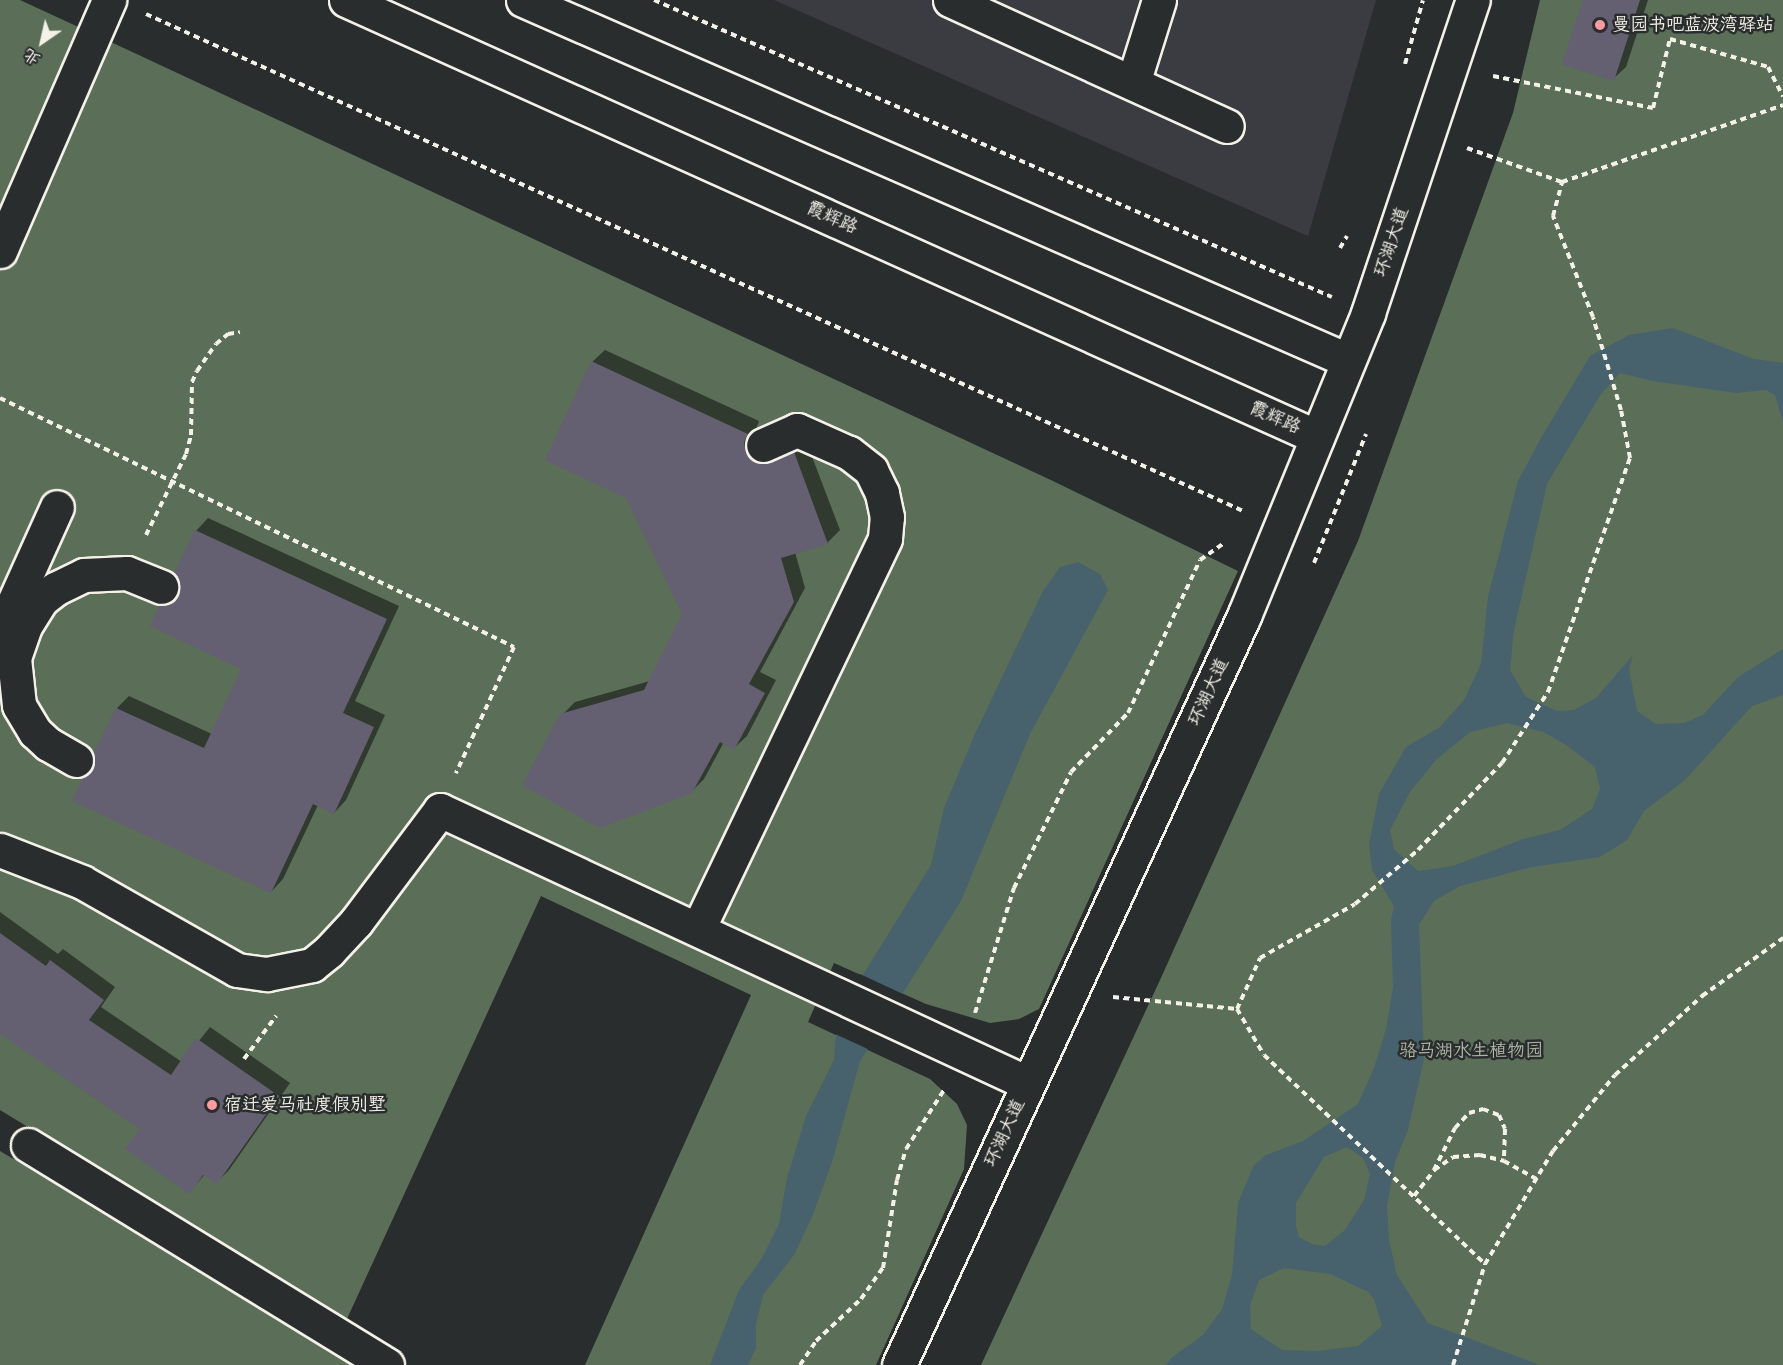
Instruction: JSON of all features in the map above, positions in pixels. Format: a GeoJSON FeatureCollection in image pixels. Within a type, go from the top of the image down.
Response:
{"type":"FeatureCollection","features":[{"type":"Feature","properties":{"kind":"street","name":"霞辉路"},"geometry":{"type":"LineString","coordinates":[[346,0],[1317,437]]}},
{"type":"Feature","properties":{"kind":"street"},"geometry":{"type":"LineString","coordinates":[[523,0],[1347,360]]}},
{"type":"Feature","properties":{"kind":"street"},"geometry":{"type":"LineString","coordinates":[[950,0],[1227,126]]}},
{"type":"Feature","properties":{"kind":"street"},"geometry":{"type":"LineString","coordinates":[[1133,83],[1159,0]]}},
{"type":"Feature","properties":{"kind":"street","name":"环湖大道"},"geometry":{"type":"LineString","coordinates":[[899,1365],[1244,616],[1368,313],[1473,0]]}},
{"type":"Feature","properties":{"kind":"street"},"geometry":{"type":"LineString","coordinates":[[0,251],[123,5]]}},
{"type":"Feature","properties":{"kind":"street"},"geometry":{"type":"LineString","coordinates":[[698,929],[885,538],[887,517],[882,493],[871,470],[849,453],[797,430],[763,446]]}},
{"type":"Feature","properties":{"kind":"street"},"geometry":{"type":"LineString","coordinates":[[57,507],[6,637],[14,658],[18,705],[35,732],[48,744],[76,760]]}},
{"type":"Feature","properties":{"kind":"street"},"geometry":{"type":"LineString","coordinates":[[6,637],[55,589],[84,575],[127,573],[161,587]]}},
{"type":"Feature","properties":{"kind":"street"},"geometry":{"type":"LineString","coordinates":[[0,850],[82,882],[237,970],[267,974],[312,965],[329,951],[356,922],[440,810],[1027,1083]]}},
{"type":"Feature","properties":{"kind":"street"},"geometry":{"type":"LineString","coordinates":[[28,1145],[387,1365]]}},
{"type":"Feature","properties":{"kind":"path"},"geometry":{"type":"LineString","coordinates":[[654,0],[1368,313]]}},
{"type":"Feature","properties":{"kind":"path"},"geometry":{"type":"LineString","coordinates":[[123,5],[1321,547]]}},
{"type":"Feature","properties":{"kind":"path"},"geometry":{"type":"LineString","coordinates":[[1493,76],[1653,108],[1670,39],[1768,67],[1783,96]]}},
{"type":"Feature","properties":{"kind":"path"},"geometry":{"type":"LineString","coordinates":[[1429,135],[1562,182],[1783,105]]}},
{"type":"Feature","properties":{"kind":"path"},"geometry":{"type":"LineString","coordinates":[[1237,1009],[1260,958],[1355,904],[1418,850],[1502,764],[1548,692],[1630,458],[1621,410],[1593,317],[1553,216],[1562,182]]}},
{"type":"Feature","properties":{"kind":"path"},"geometry":{"type":"LineString","coordinates":[[127,573],[173,482],[191,435],[192,382],[197,370],[216,344],[228,334],[240,332]]}},
{"type":"Feature","properties":{"kind":"path"},"geometry":{"type":"LineString","coordinates":[[0,398],[514,647],[440,810]]}},
{"type":"Feature","properties":{"kind":"path"},"geometry":{"type":"LineString","coordinates":[[800,1365],[816,1341],[861,1299],[883,1268],[897,1180],[906,1149],[968,1055],[970,1028],[1014,888],[1033,845],[1071,772],[1128,713],[1200,560],[1223,544]]}},
{"type":"Feature","properties":{"kind":"path"},"geometry":{"type":"LineString","coordinates":[[1453,1365],[1461,1333],[1485,1264],[1553,1151],[1615,1075],[1702,996],[1783,938]]}},
{"type":"Feature","properties":{"kind":"path"},"geometry":{"type":"LineString","coordinates":[[1070,993],[1237,1009]]}},
{"type":"Feature","properties":{"kind":"path"},"geometry":{"type":"LineString","coordinates":[[1237,1009],[1264,1055],[1485,1264]]}},
{"type":"Feature","properties":{"kind":"path"},"geometry":{"type":"LineString","coordinates":[[1414,1196],[1434,1170],[1455,1128],[1469,1113],[1483,1109],[1499,1115],[1505,1129],[1504,1161]]}},
{"type":"Feature","properties":{"kind":"path"},"geometry":{"type":"LineString","coordinates":[[1434,1170],[1454,1157],[1480,1155],[1504,1161],[1536,1179]]}},
{"type":"Feature","properties":{"kind":"shaded area"},"geometry":{"type":"Polygon","coordinates":[[[774,0],[1376,0],[1308,236],[774,0]]]}},
{"type":"Feature","properties":{"kind":"green space"},"geometry":{"type":"Polygon","coordinates":[[[0,0],[20,0],[1055,482],[1238,571],[1039,1009],[1019,1019],[990,1023],[926,1004],[834,963],[808,1022],[930,1079],[957,1104],[967,1125],[964,1169],[876,1365],[585,1365],[751,995],[541,896],[346,1321],[0,1110],[0,0]]]}},
{"type":"Feature","properties":{"kind":"green space","name":"骆马湖水生植物园"},"geometry":{"type":"Polygon","coordinates":[[[1540,0],[1783,0],[1783,1365],[981,1365],[1160,980],[1358,541],[1513,113],[1540,0]]]}},
{"type":"Feature","properties":{"kind":"green space"},"geometry":{"type":"Polygon","coordinates":[[[0,1151],[360,1365],[0,1365],[0,1151]]]}},
{"type":"Feature","properties":{"kind":"water"},"geometry":{"type":"Polygon","coordinates":[[[1673,328],[1754,359],[1783,363],[1783,422],[1775,395],[1766,390],[1736,393],[1653,381],[1620,373],[1601,394],[1547,484],[1514,630],[1510,670],[1526,697],[1557,711],[1574,710],[1596,698],[1633,655],[1629,669],[1637,711],[1656,724],[1684,723],[1703,715],[1738,677],[1783,649],[1783,695],[1752,706],[1685,780],[1644,811],[1627,840],[1600,857],[1532,867],[1460,886],[1434,901],[1419,925],[1424,1059],[1408,1130],[1395,1162],[1387,1206],[1389,1240],[1397,1275],[1428,1323],[1540,1365],[1166,1365],[1171,1358],[1203,1335],[1222,1309],[1232,1275],[1238,1203],[1254,1165],[1266,1155],[1303,1141],[1358,1104],[1374,1068],[1386,1029],[1393,988],[1391,920],[1394,906],[1372,870],[1369,844],[1379,794],[1406,747],[1440,727],[1464,700],[1481,664],[1488,597],[1518,481],[1590,356],[1629,335],[1673,328]],[[1507,723],[1470,732],[1436,760],[1410,792],[1390,830],[1394,849],[1418,871],[1453,866],[1523,839],[1560,830],[1592,809],[1600,789],[1595,767],[1565,744],[1543,732],[1507,723]],[[1347,1147],[1324,1157],[1296,1203],[1296,1226],[1299,1237],[1312,1244],[1325,1246],[1345,1230],[1364,1200],[1370,1174],[1363,1158],[1347,1147]],[[1284,1268],[1259,1280],[1250,1305],[1251,1329],[1282,1350],[1317,1351],[1358,1346],[1382,1326],[1374,1299],[1368,1292],[1330,1274],[1284,1268]]]}},
{"type":"Feature","properties":{"kind":"water"},"geometry":{"type":"Polygon","coordinates":[[[1078,562],[1100,574],[1108,590],[1030,734],[961,901],[860,1061],[832,1162],[812,1217],[794,1255],[763,1295],[756,1325],[756,1348],[748,1365],[710,1365],[739,1290],[762,1258],[779,1224],[787,1178],[806,1116],[834,1060],[836,1034],[861,978],[931,865],[944,808],[975,734],[1043,591],[1060,567],[1078,562]]]}},
{"type":"Feature","properties":{"kind":"pier"},"geometry":{"type":"Polygon","coordinates":[[[860,974],[905,995],[870,1050],[833,1033],[860,974]]]}},
{"type":"Feature","properties":{"kind":"building"},"geometry":{"type":"Polygon","coordinates":[[[1583,0],[1640,0],[1614,81],[1562,64],[1583,0]]]}},
{"type":"Feature","properties":{"kind":"building"},"geometry":{"type":"Polygon","coordinates":[[[591,361],[748,434],[744,442],[746,452],[752,460],[760,464],[794,452],[828,544],[781,558],[794,602],[749,684],[765,693],[734,750],[720,742],[692,793],[600,828],[522,785],[560,714],[644,690],[682,614],[626,498],[545,460],[591,361]]]}},
{"type":"Feature","properties":{"kind":"building"},"geometry":{"type":"Polygon","coordinates":[[[195,530],[387,619],[343,713],[374,727],[334,814],[313,804],[271,893],[72,801],[83,777],[93,769],[93,755],[116,708],[204,748],[241,669],[150,626],[160,605],[172,602],[178,595],[179,584],[174,574],[195,530]]]}},
{"type":"Feature","properties":{"kind":"building"},"geometry":{"type":"Polygon","coordinates":[[[0,933],[46,966],[50,960],[104,1000],[89,1020],[171,1075],[196,1038],[279,1096],[217,1184],[203,1175],[190,1194],[125,1149],[140,1129],[0,1034],[0,933]]]}},
{"type":"Feature","properties":{"kind":"place","name":"曼园书吧蓝波湾驿站"},"geometry":{"type":"Point","coordinates":[1600,25]}},
{"type":"Feature","properties":{"kind":"place","name":"宿迁爱马社度假别墅"},"geometry":{"type":"Point","coordinates":[212,1105]}}]}
